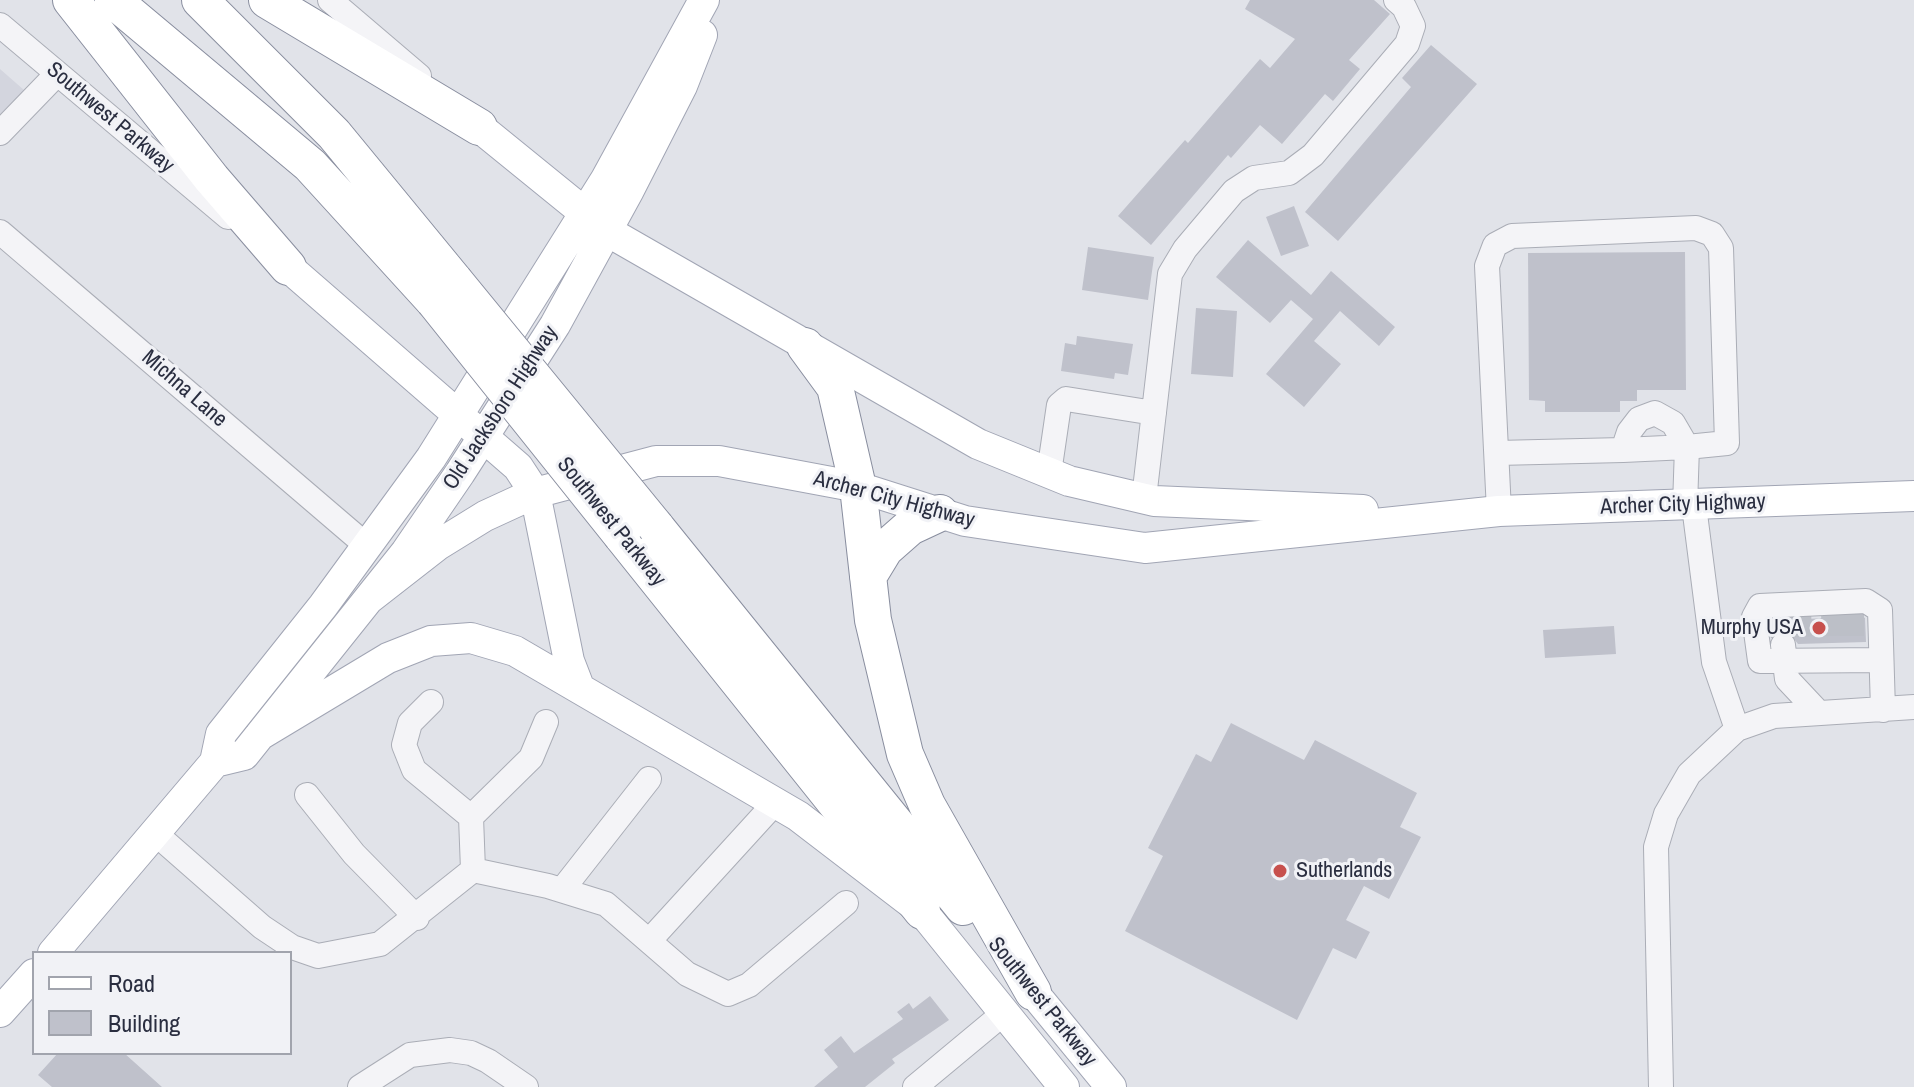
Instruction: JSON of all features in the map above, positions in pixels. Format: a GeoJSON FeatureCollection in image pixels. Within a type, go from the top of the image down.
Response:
{"type":"FeatureCollection","features":[{"type":"Feature","properties":{"kind":"highway"},"geometry":{"type":"LineString","coordinates":[[71,0],[212,179],[288,267]]}},
{"type":"Feature","properties":{"kind":"highway","name":"Southwest Parkway"},"geometry":{"type":"LineString","coordinates":[[113,0],[310,165],[444,291]]}},
{"type":"Feature","properties":{"kind":"highway","name":"Southwest Parkway"},"geometry":{"type":"LineString","coordinates":[[200,0],[334,134],[444,291],[639,532],[1033,992]]}},
{"type":"Feature","properties":{"kind":"highway"},"geometry":{"type":"LineString","coordinates":[[267,0],[479,127]]}},
{"type":"Feature","properties":{"kind":"highway"},"geometry":{"type":"LineString","coordinates":[[805,346],[835,387],[858,487],[873,620],[905,754],[934,819],[1033,992]]}},
{"type":"Feature","properties":{"kind":"highway"},"geometry":{"type":"LineString","coordinates":[[868,577],[885,549],[910,527],[940,513]]}},
{"type":"Feature","properties":{"kind":"highway","name":"Southwest Parkway"},"geometry":{"type":"LineString","coordinates":[[639,532],[922,911]]}},
{"type":"Feature","properties":{"kind":"main road","name":"Old Jacksboro Highway"},"geometry":{"type":"LineString","coordinates":[[215,762],[244,755],[406,552],[555,325],[595,223],[704,0]]}},
{"type":"Feature","properties":{"kind":"main road","name":"Old Jacksboro Highway"},"geometry":{"type":"LineString","coordinates":[[55,951],[215,762],[221,734],[367,546],[595,223],[682,86],[715,0]]}},
{"type":"Feature","properties":{"kind":"main road"},"geometry":{"type":"LineString","coordinates":[[479,127],[595,223]]}},
{"type":"Feature","properties":{"kind":"main road","name":"Archer City Highway"},"geometry":{"type":"LineString","coordinates":[[595,223],[978,444],[1069,481],[1144,498],[1453,516]]}},
{"type":"Feature","properties":{"kind":"main road","name":"Southwest Parkway"},"geometry":{"type":"LineString","coordinates":[[288,267],[518,467],[535,493],[569,661],[579,687]]}},
{"type":"Feature","properties":{"kind":"main road","name":"Archer City Highway"},"geometry":{"type":"LineString","coordinates":[[370,598],[438,545],[485,516],[535,493],[656,461],[719,461],[858,487],[965,521],[1145,548],[1499,511],[1914,496]]}},
{"type":"Feature","properties":{"kind":"main road"},"geometry":{"type":"LineString","coordinates":[[260,735],[388,658],[431,641],[471,638],[515,651],[775,803],[922,911]]}},
{"type":"Feature","properties":{"kind":"main road","name":"Southwest Parkway"},"geometry":{"type":"LineString","coordinates":[[922,911],[1064,1087]]}},
{"type":"Feature","properties":{"kind":"main road"},"geometry":{"type":"LineString","coordinates":[[0,1012],[32,976]]}},
{"type":"Feature","properties":{"kind":"main road","name":"Southwest Parkway"},"geometry":{"type":"LineString","coordinates":[[1033,992],[1111,1087]]}},
{"type":"Feature","properties":{"kind":"street"},"geometry":{"type":"LineString","coordinates":[[330,0],[479,127]]}},
{"type":"Feature","properties":{"kind":"street"},"geometry":{"type":"LineString","coordinates":[[1144,498],[1170,274],[1185,249],[1234,191],[1254,178],[1289,173],[1313,155],[1407,44],[1413,26],[1404,7],[1396,0]]}},
{"type":"Feature","properties":{"kind":"street","name":"Southwest Parkway"},"geometry":{"type":"LineString","coordinates":[[0,25],[288,267]]}},
{"type":"Feature","properties":{"kind":"street"},"geometry":{"type":"LineString","coordinates":[[0,133],[57,74]]}},
{"type":"Feature","properties":{"kind":"street"},"geometry":{"type":"LineString","coordinates":[[1497,453],[1623,450],[1727,443],[1721,248],[1712,234],[1696,228],[1512,236],[1495,245],[1487,266],[1499,511]]}},
{"type":"Feature","properties":{"kind":"street","name":"Michna Lane"},"geometry":{"type":"LineString","coordinates":[[0,232],[367,546]]}},
{"type":"Feature","properties":{"kind":"street"},"geometry":{"type":"LineString","coordinates":[[1049,473],[1059,405],[1066,399],[1154,413]]}},
{"type":"Feature","properties":{"kind":"street"},"geometry":{"type":"LineString","coordinates":[[1623,450],[1629,432],[1639,419],[1655,413],[1673,423],[1687,447],[1690,506],[1714,662],[1737,729]]}},
{"type":"Feature","properties":{"kind":"street"},"geometry":{"type":"LineString","coordinates":[[1881,660],[1843,652],[1760,661],[1754,617],[1760,606],[1790,609],[1842,607],[1866,601],[1880,610],[1883,710]]}},
{"type":"Feature","properties":{"kind":"street"},"geometry":{"type":"LineString","coordinates":[[1774,716],[1791,659]]}},
{"type":"Feature","properties":{"kind":"street"},"geometry":{"type":"LineString","coordinates":[[1791,659],[1818,712]]}},
{"type":"Feature","properties":{"kind":"street"},"geometry":{"type":"LineString","coordinates":[[431,702],[410,723],[404,745],[414,770],[471,817]]}},
{"type":"Feature","properties":{"kind":"street"},"geometry":{"type":"LineString","coordinates":[[1661,1087],[1656,847],[1666,814],[1689,774],[1737,729],[1774,716],[1914,707]]}},
{"type":"Feature","properties":{"kind":"street"},"geometry":{"type":"LineString","coordinates":[[473,870],[471,817],[531,758],[546,722]]}},
{"type":"Feature","properties":{"kind":"street"},"geometry":{"type":"LineString","coordinates":[[562,890],[649,779]]}},
{"type":"Feature","properties":{"kind":"street"},"geometry":{"type":"LineString","coordinates":[[307,795],[354,854],[417,918]]}},
{"type":"Feature","properties":{"kind":"street"},"geometry":{"type":"LineString","coordinates":[[650,940],[775,803]]}},
{"type":"Feature","properties":{"kind":"street"},"geometry":{"type":"LineString","coordinates":[[156,834],[262,927],[292,947],[318,956],[380,944],[417,918],[473,870]]}},
{"type":"Feature","properties":{"kind":"street"},"geometry":{"type":"LineString","coordinates":[[473,870],[562,890],[606,904],[687,974],[728,994],[749,985],[846,903]]}},
{"type":"Feature","properties":{"kind":"street"},"geometry":{"type":"LineString","coordinates":[[915,1087],[1004,1013]]}},
{"type":"Feature","properties":{"kind":"street"},"geometry":{"type":"LineString","coordinates":[[360,1087],[410,1055],[430,1051],[471,1053],[526,1087]]}},
{"type":"Feature","properties":{"kind":"shaded area"},"geometry":{"type":"Polygon","coordinates":[[[0,69],[24,90],[0,117],[0,69]]]}},
{"type":"Feature","properties":{"kind":"building"},"geometry":{"type":"Polygon","coordinates":[[[1250,0],[1374,0],[1390,14],[1349,60],[1360,69],[1333,101],[1325,94],[1282,144],[1260,125],[1231,158],[1228,155],[1151,245],[1118,216],[1185,140],[1188,143],[1260,59],[1270,68],[1295,39],[1245,9],[1250,0]]]}},
{"type":"Feature","properties":{"kind":"building"},"geometry":{"type":"Polygon","coordinates":[[[1431,45],[1477,84],[1338,241],[1305,212],[1411,87],[1402,78],[1431,45]]]}},
{"type":"Feature","properties":{"kind":"building"},"geometry":{"type":"Polygon","coordinates":[[[1294,206],[1309,246],[1281,256],[1266,217],[1294,206]]]}},
{"type":"Feature","properties":{"kind":"building"},"geometry":{"type":"Polygon","coordinates":[[[1248,240],[1311,295],[1331,271],[1395,327],[1379,346],[1340,311],[1314,341],[1341,364],[1304,407],[1266,374],[1313,319],[1291,300],[1270,323],[1216,277],[1248,240]]]}},
{"type":"Feature","properties":{"kind":"building"},"geometry":{"type":"Polygon","coordinates":[[[1088,247],[1154,257],[1148,300],[1082,290],[1088,247]]]}},
{"type":"Feature","properties":{"kind":"building"},"geometry":{"type":"Polygon","coordinates":[[[1685,252],[1686,390],[1637,390],[1637,401],[1620,401],[1620,412],[1545,412],[1545,401],[1529,400],[1528,253],[1685,252]]]}},
{"type":"Feature","properties":{"kind":"building"},"geometry":{"type":"Polygon","coordinates":[[[1196,308],[1237,311],[1233,377],[1191,374],[1196,308]]]}},
{"type":"Feature","properties":{"kind":"building"},"geometry":{"type":"Polygon","coordinates":[[[1077,336],[1133,344],[1128,375],[1115,373],[1114,379],[1061,371],[1065,343],[1076,345],[1077,336]]]}},
{"type":"Feature","properties":{"kind":"building","name":"Murphy USA"},"geometry":{"type":"Polygon","coordinates":[[[1865,618],[1866,642],[1798,644],[1788,631],[1780,630],[1772,636],[1770,621],[1865,618]]]}},
{"type":"Feature","properties":{"kind":"building"},"geometry":{"type":"Polygon","coordinates":[[[1614,626],[1616,654],[1545,658],[1543,630],[1614,626]]]}},
{"type":"Feature","properties":{"kind":"building","name":"Sutherlands"},"geometry":{"type":"Polygon","coordinates":[[[1231,723],[1304,760],[1315,740],[1417,793],[1400,827],[1421,837],[1389,899],[1364,886],[1346,920],[1370,932],[1356,959],[1333,948],[1297,1020],[1125,931],[1163,856],[1148,848],[1196,754],[1211,762],[1231,723]]]}},
{"type":"Feature","properties":{"kind":"building"},"geometry":{"type":"Polygon","coordinates":[[[930,996],[949,1020],[892,1059],[895,1063],[865,1087],[814,1087],[838,1067],[824,1050],[841,1036],[854,1053],[903,1019],[897,1012],[909,1003],[913,1009],[930,996]]]}},
{"type":"Feature","properties":{"kind":"building"},"geometry":{"type":"Polygon","coordinates":[[[56,1055],[126,1055],[162,1087],[52,1087],[38,1075],[56,1055]]]}},
{"type":"Feature","properties":{"kind":"tunnel"},"geometry":{"type":"LineString","coordinates":[[1833,612],[1834,643]]}},
{"type":"Feature","properties":{"kind":"tunnel"},"geometry":{"type":"LineString","coordinates":[[1852,612],[1852,643]]}},
{"type":"Feature","properties":{"kind":"tunnel"},"geometry":{"type":"LineString","coordinates":[[1799,613],[1801,644]]}},
{"type":"Feature","properties":{"kind":"tunnel"},"geometry":{"type":"LineString","coordinates":[[1782,614],[1783,645]]}},
{"type":"Feature","properties":{"kind":"place","name":"Murphy USA"},"geometry":{"type":"Point","coordinates":[1819,628]}},
{"type":"Feature","properties":{"kind":"place","name":"Sutherlands"},"geometry":{"type":"Point","coordinates":[1280,871]}}]}
